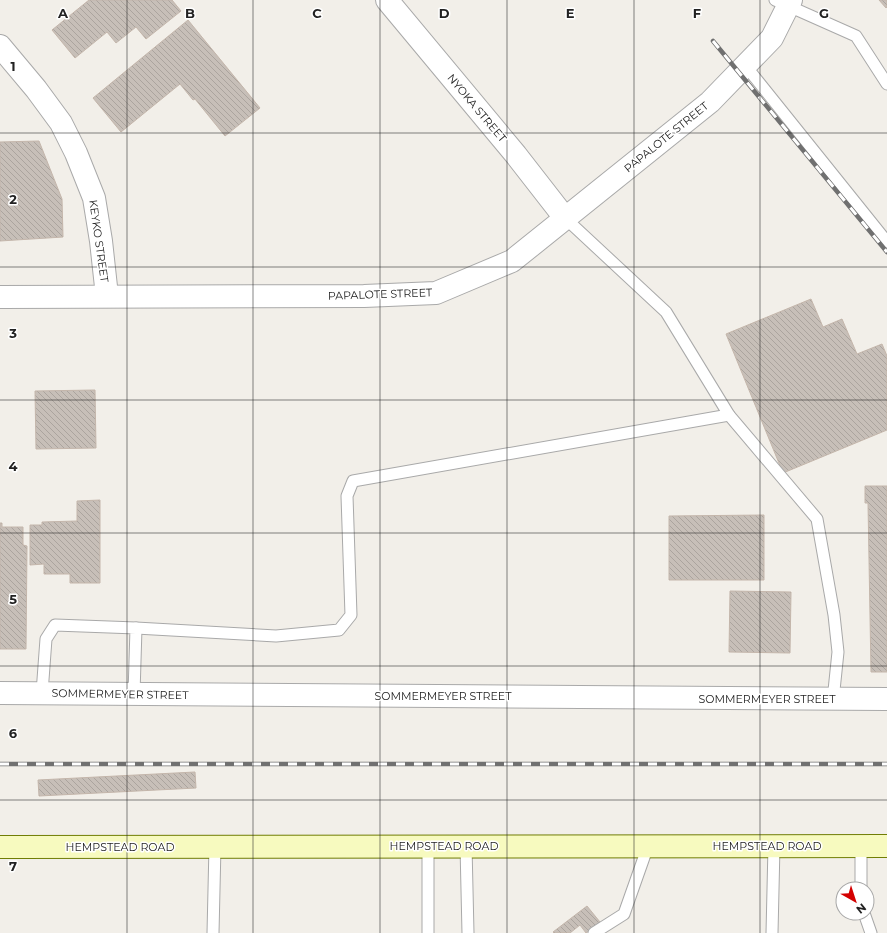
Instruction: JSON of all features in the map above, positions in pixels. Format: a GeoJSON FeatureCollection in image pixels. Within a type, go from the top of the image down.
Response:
{"type":"FeatureCollection","features":[{"type":"Feature","properties":{"kind":"main road","name":"HEMPSTEAD ROAD"},"geometry":{"type":"LineString","coordinates":[[0,847],[887,846]]}},
{"type":"Feature","properties":{"kind":"street","name":"NYOKA STREET"},"geometry":{"type":"LineString","coordinates":[[387,0],[516,155],[565,218]]}},
{"type":"Feature","properties":{"kind":"street","name":"PAPALOTE STREET"},"geometry":{"type":"LineString","coordinates":[[0,297],[364,296],[436,293],[512,261],[710,102],[772,38],[785,2]]}},
{"type":"Feature","properties":{"kind":"street","name":"KEYKO STREET"},"geometry":{"type":"LineString","coordinates":[[0,46],[36,89],[61,123],[76,153],[94,198],[101,241],[107,296]]}},
{"type":"Feature","properties":{"kind":"street","name":"SOMMERMEYER STREET"},"geometry":{"type":"LineString","coordinates":[[0,693],[833,700],[887,699]]}},
{"type":"Feature","properties":{"kind":"lane"},"geometry":{"type":"LineString","coordinates":[[785,2],[856,36],[887,84]]}},
{"type":"Feature","properties":{"kind":"lane"},"geometry":{"type":"LineString","coordinates":[[745,65],[886,237]]}},
{"type":"Feature","properties":{"kind":"lane"},"geometry":{"type":"LineString","coordinates":[[565,218],[666,312],[730,415],[817,519],[834,615],[838,652],[833,700]]}},
{"type":"Feature","properties":{"kind":"lane"},"geometry":{"type":"LineString","coordinates":[[42,693],[46,638],[55,625],[276,636],[338,630],[351,615],[346,496],[353,481],[730,415]]}},
{"type":"Feature","properties":{"kind":"lane"},"geometry":{"type":"LineString","coordinates":[[134,694],[136,628]]}},
{"type":"Feature","properties":{"kind":"lane"},"geometry":{"type":"LineString","coordinates":[[213,933],[215,846]]}},
{"type":"Feature","properties":{"kind":"lane"},"geometry":{"type":"LineString","coordinates":[[428,846],[428,933]]}},
{"type":"Feature","properties":{"kind":"lane"},"geometry":{"type":"LineString","coordinates":[[466,846],[468,933]]}},
{"type":"Feature","properties":{"kind":"lane"},"geometry":{"type":"LineString","coordinates":[[594,933],[624,914],[648,846]]}},
{"type":"Feature","properties":{"kind":"lane"},"geometry":{"type":"LineString","coordinates":[[772,933],[774,846]]}},
{"type":"Feature","properties":{"kind":"lane"},"geometry":{"type":"LineString","coordinates":[[861,846],[861,881]]}},
{"type":"Feature","properties":{"kind":"lane"},"geometry":{"type":"LineString","coordinates":[[867,921],[871,933]]}},
{"type":"Feature","properties":{"kind":"building"},"geometry":{"type":"Polygon","coordinates":[[[89,0],[172,0],[181,11],[146,39],[136,27],[116,43],[107,32],[75,58],[52,30],[89,0]]]}},
{"type":"Feature","properties":{"kind":"building"},"geometry":{"type":"Polygon","coordinates":[[[879,0],[887,0],[886,8],[879,0]]]}},
{"type":"Feature","properties":{"kind":"building"},"geometry":{"type":"Polygon","coordinates":[[[188,20],[260,108],[225,136],[195,99],[193,100],[180,84],[121,132],[93,98],[188,20]]]}},
{"type":"Feature","properties":{"kind":"building"},"geometry":{"type":"Polygon","coordinates":[[[39,141],[62,199],[63,237],[0,241],[0,142],[39,141]]]}},
{"type":"Feature","properties":{"kind":"building"},"geometry":{"type":"Polygon","coordinates":[[[811,299],[823,327],[842,319],[857,354],[882,344],[887,356],[887,430],[783,473],[726,334],[811,299]]]}},
{"type":"Feature","properties":{"kind":"building"},"geometry":{"type":"Polygon","coordinates":[[[95,390],[96,448],[36,449],[35,391],[95,390]]]}},
{"type":"Feature","properties":{"kind":"building"},"geometry":{"type":"Polygon","coordinates":[[[865,486],[887,486],[887,672],[871,672],[868,503],[865,503],[865,486]]]}},
{"type":"Feature","properties":{"kind":"building"},"geometry":{"type":"Polygon","coordinates":[[[100,500],[100,583],[70,583],[70,574],[44,574],[44,564],[30,565],[30,525],[42,525],[42,522],[77,521],[77,501],[100,500]]]}},
{"type":"Feature","properties":{"kind":"building"},"geometry":{"type":"Polygon","coordinates":[[[764,515],[764,580],[669,580],[669,516],[764,515]]]}},
{"type":"Feature","properties":{"kind":"building"},"geometry":{"type":"Polygon","coordinates":[[[0,523],[2,523],[2,527],[23,527],[23,545],[27,546],[26,649],[0,649],[0,523]]]}},
{"type":"Feature","properties":{"kind":"building"},"geometry":{"type":"Polygon","coordinates":[[[730,591],[791,592],[790,653],[729,652],[730,591]]]}},
{"type":"Feature","properties":{"kind":"building"},"geometry":{"type":"Polygon","coordinates":[[[195,772],[196,788],[39,796],[38,780],[195,772]]]}},
{"type":"Feature","properties":{"kind":"building"},"geometry":{"type":"Polygon","coordinates":[[[587,906],[600,922],[586,933],[580,925],[570,933],[553,932],[587,906]]]}},
{"type":"Feature","properties":{"kind":"railway"},"geometry":{"type":"LineString","coordinates":[[713,41],[887,252]]}},
{"type":"Feature","properties":{"kind":"railway"},"geometry":{"type":"LineString","coordinates":[[0,764],[887,764]]}}]}
